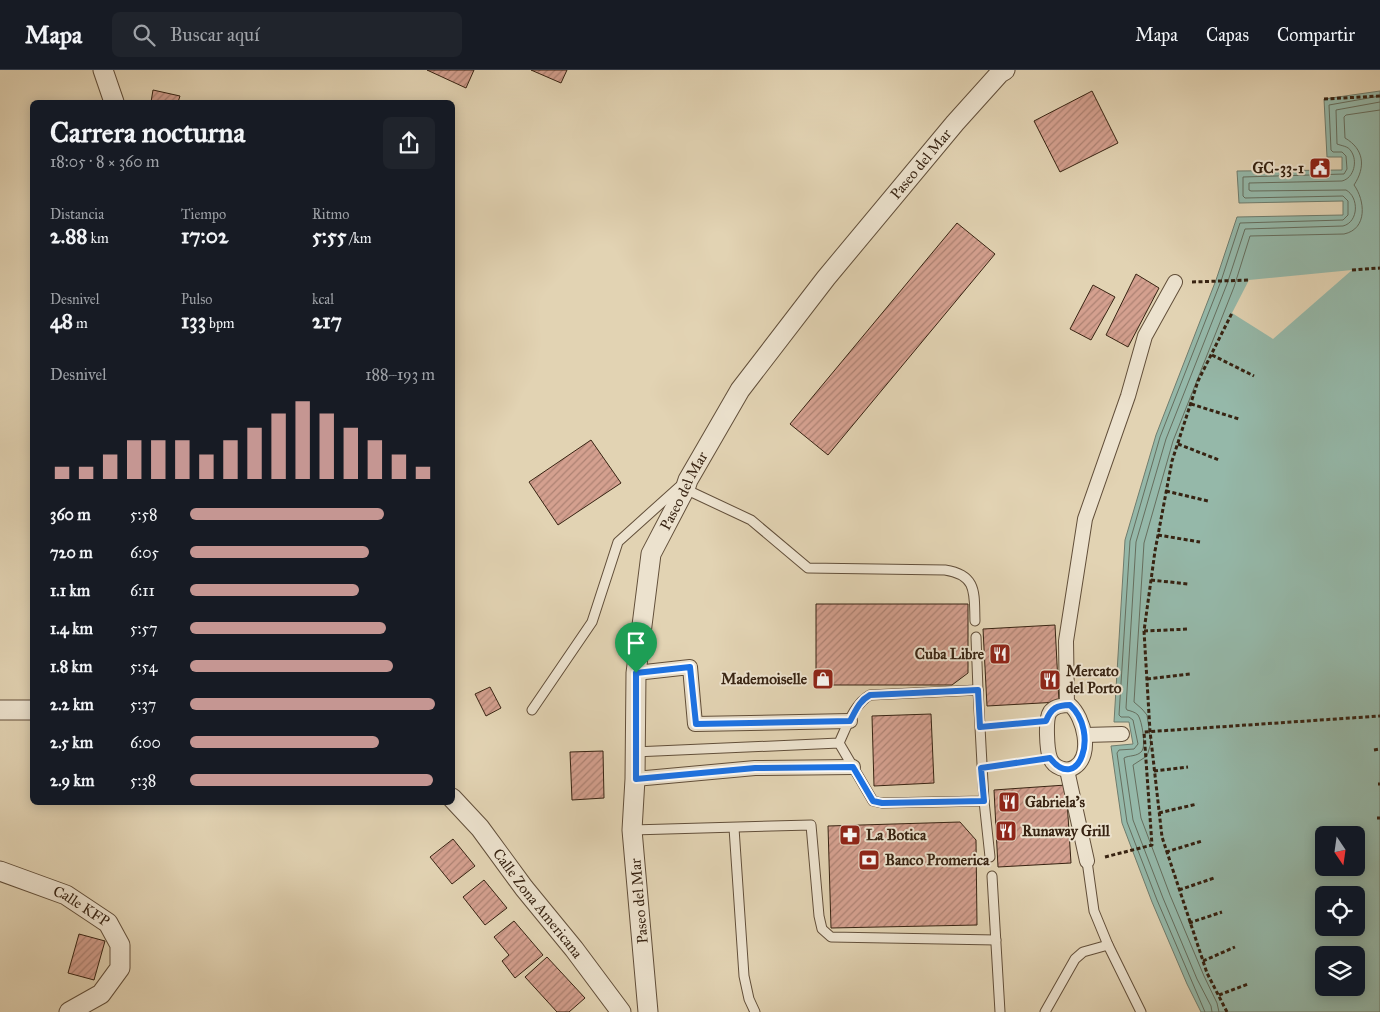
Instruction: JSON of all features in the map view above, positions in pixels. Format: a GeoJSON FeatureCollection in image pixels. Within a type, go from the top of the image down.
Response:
{"type":"FeatureCollection","features":[{"type":"Feature","properties":{"kind":"street"},"geometry":{"type":"LineString","coordinates":[[103,70],[113,100]]}},
{"type":"Feature","properties":{"kind":"street","name":"Paseo del Mar"},"geometry":{"type":"LineString","coordinates":[[648,1012],[632,830],[636,779],[634,752],[636,673],[651,554],[686,485],[740,390],[826,278],[955,122],[1000,73],[1006,70]]}},
{"type":"Feature","properties":{"kind":"street"},"geometry":{"type":"LineString","coordinates":[[1066,705],[1066,641],[1085,519],[1128,396],[1145,336],[1175,282]]}},
{"type":"Feature","properties":{"kind":"street"},"geometry":{"type":"LineString","coordinates":[[636,673],[690,667],[696,724],[850,721]]}},
{"type":"Feature","properties":{"kind":"street"},"geometry":{"type":"LineString","coordinates":[[1066,705],[1070,705],[1077,711],[1086,735],[1080,761],[1075,767],[1067,770],[1057,767],[1050,758],[1046,721],[1050,712],[1066,705]]}},
{"type":"Feature","properties":{"kind":"street"},"geometry":{"type":"LineString","coordinates":[[0,710],[30,710]]}},
{"type":"Feature","properties":{"kind":"street"},"geometry":{"type":"LineString","coordinates":[[1086,735],[1122,734]]}},
{"type":"Feature","properties":{"kind":"street"},"geometry":{"type":"LineString","coordinates":[[636,779],[755,768],[853,767]]}},
{"type":"Feature","properties":{"kind":"street"},"geometry":{"type":"LineString","coordinates":[[1067,770],[1087,861]]}},
{"type":"Feature","properties":{"kind":"street","name":"Calle Zona Americana"},"geometry":{"type":"LineString","coordinates":[[455,801],[480,828],[524,888],[574,949],[621,1012]]}},
{"type":"Feature","properties":{"kind":"street","name":"Calle KFP"},"geometry":{"type":"LineString","coordinates":[[0,871],[66,895],[108,923],[120,945],[120,968],[100,994],[68,1012]]}},
{"type":"Feature","properties":{"kind":"lane"},"geometry":{"type":"LineString","coordinates":[[532,710],[592,622],[618,542],[686,485],[751,520],[808,568],[945,570],[957,572],[967,578],[972,585],[975,621]]}},
{"type":"Feature","properties":{"kind":"lane"},"geometry":{"type":"LineString","coordinates":[[976,637],[981,768],[990,857]]}},
{"type":"Feature","properties":{"kind":"lane"},"geometry":{"type":"LineString","coordinates":[[839,743],[858,705],[862,699],[870,695],[978,690]]}},
{"type":"Feature","properties":{"kind":"lane"},"geometry":{"type":"LineString","coordinates":[[634,752],[839,743]]}},
{"type":"Feature","properties":{"kind":"lane"},"geometry":{"type":"LineString","coordinates":[[839,743],[873,801],[882,803],[984,801]]}},
{"type":"Feature","properties":{"kind":"lane"},"geometry":{"type":"LineString","coordinates":[[632,830],[811,825],[819,916],[822,928],[831,936],[996,940]]}},
{"type":"Feature","properties":{"kind":"lane"},"geometry":{"type":"LineString","coordinates":[[734,828],[744,976],[749,999],[755,1012]]}},
{"type":"Feature","properties":{"kind":"lane"},"geometry":{"type":"LineString","coordinates":[[1087,861],[1094,911],[1108,945],[1141,1012]]}},
{"type":"Feature","properties":{"kind":"lane"},"geometry":{"type":"LineString","coordinates":[[992,876],[1000,1012]]}},
{"type":"Feature","properties":{"kind":"lane"},"geometry":{"type":"LineString","coordinates":[[1045,1012],[1075,959],[1083,952],[1108,945]]}},
{"type":"Feature","properties":{"kind":"path"},"geometry":{"type":"LineString","coordinates":[[1324,99],[1380,96]]}},
{"type":"Feature","properties":{"kind":"path"},"geometry":{"type":"LineString","coordinates":[[1352,270],[1380,268]]}},
{"type":"Feature","properties":{"kind":"path"},"geometry":{"type":"LineString","coordinates":[[1175,282],[1249,280]]}},
{"type":"Feature","properties":{"kind":"path"},"geometry":{"type":"LineString","coordinates":[[1227,1012],[1203,961],[1162,837],[1150,731],[1144,631],[1158,535],[1172,461],[1198,382],[1232,313]]}},
{"type":"Feature","properties":{"kind":"path"},"geometry":{"type":"LineString","coordinates":[[1212,355],[1254,376]]}},
{"type":"Feature","properties":{"kind":"path"},"geometry":{"type":"LineString","coordinates":[[1191,404],[1239,419]]}},
{"type":"Feature","properties":{"kind":"path"},"geometry":{"type":"LineString","coordinates":[[1178,444],[1219,460]]}},
{"type":"Feature","properties":{"kind":"path"},"geometry":{"type":"LineString","coordinates":[[1166,491],[1208,501]]}},
{"type":"Feature","properties":{"kind":"path"},"geometry":{"type":"LineString","coordinates":[[1158,535],[1200,542]]}},
{"type":"Feature","properties":{"kind":"path"},"geometry":{"type":"LineString","coordinates":[[1151,580],[1188,584]]}},
{"type":"Feature","properties":{"kind":"path"},"geometry":{"type":"LineString","coordinates":[[1144,631],[1189,629]]}},
{"type":"Feature","properties":{"kind":"path"},"geometry":{"type":"LineString","coordinates":[[1147,679],[1190,674]]}},
{"type":"Feature","properties":{"kind":"path"},"geometry":{"type":"LineString","coordinates":[[1087,861],[1152,845],[1144,732],[1380,716]]}},
{"type":"Feature","properties":{"kind":"path"},"geometry":{"type":"LineString","coordinates":[[980,727],[1046,721]]}},
{"type":"Feature","properties":{"kind":"path"},"geometry":{"type":"LineString","coordinates":[[1374,750],[1380,749]]}},
{"type":"Feature","properties":{"kind":"path"},"geometry":{"type":"LineString","coordinates":[[981,768],[1050,758]]}},
{"type":"Feature","properties":{"kind":"path"},"geometry":{"type":"LineString","coordinates":[[1154,770],[1188,767]]}},
{"type":"Feature","properties":{"kind":"path"},"geometry":{"type":"LineString","coordinates":[[1159,813],[1197,804]]}},
{"type":"Feature","properties":{"kind":"path"},"geometry":{"type":"LineString","coordinates":[[1166,852],[1202,840]]}},
{"type":"Feature","properties":{"kind":"path"},"geometry":{"type":"LineString","coordinates":[[1178,890],[1214,878]]}},
{"type":"Feature","properties":{"kind":"path"},"geometry":{"type":"LineString","coordinates":[[1190,923],[1222,912]]}},
{"type":"Feature","properties":{"kind":"path"},"geometry":{"type":"LineString","coordinates":[[1203,961],[1235,947]]}},
{"type":"Feature","properties":{"kind":"path"},"geometry":{"type":"LineString","coordinates":[[1218,995],[1248,984]]}},
{"type":"Feature","properties":{"kind":"water"},"geometry":{"type":"Polygon","coordinates":[[[1380,91],[1380,1012],[1201,1012],[1152,902],[1122,823],[1111,746],[1133,744],[1129,722],[1114,722],[1125,540],[1156,435],[1216,280],[1237,217],[1343,215],[1343,201],[1239,203],[1237,171],[1342,170],[1342,157],[1327,157],[1324,99],[1380,91]]]}},
{"type":"Feature","properties":{"kind":"pier"},"geometry":{"type":"Polygon","coordinates":[[[1352,270],[1273,339],[1232,313],[1249,280],[1352,270]]]}},
{"type":"Feature","properties":{"kind":"building"},"geometry":{"type":"Polygon","coordinates":[[[427,70],[474,70],[466,88],[427,70]]]}},
{"type":"Feature","properties":{"kind":"building"},"geometry":{"type":"Polygon","coordinates":[[[531,70],[567,70],[561,83],[531,70]]]}},
{"type":"Feature","properties":{"kind":"building"},"geometry":{"type":"Polygon","coordinates":[[[153,90],[180,96],[179,100],[151,100],[153,90]]]}},
{"type":"Feature","properties":{"kind":"building"},"geometry":{"type":"Polygon","coordinates":[[[1092,91],[1118,143],[1060,172],[1034,121],[1092,91]]]}},
{"type":"Feature","properties":{"kind":"building"},"geometry":{"type":"Polygon","coordinates":[[[957,223],[995,254],[828,455],[790,424],[957,223]]]}},
{"type":"Feature","properties":{"kind":"building"},"geometry":{"type":"Polygon","coordinates":[[[1136,274],[1159,288],[1128,347],[1106,335],[1136,274]]]}},
{"type":"Feature","properties":{"kind":"building"},"geometry":{"type":"Polygon","coordinates":[[[1093,285],[1115,297],[1091,340],[1070,329],[1093,285]]]}},
{"type":"Feature","properties":{"kind":"building"},"geometry":{"type":"Polygon","coordinates":[[[591,440],[621,483],[558,525],[529,482],[591,440]]]}},
{"type":"Feature","properties":{"kind":"building"},"geometry":{"type":"Polygon","coordinates":[[[816,604],[968,604],[968,673],[952,685],[816,685],[816,604]]]}},
{"type":"Feature","properties":{"kind":"building"},"geometry":{"type":"Polygon","coordinates":[[[1055,625],[1059,702],[987,706],[983,629],[1055,625]]]}},
{"type":"Feature","properties":{"kind":"building"},"geometry":{"type":"Polygon","coordinates":[[[490,687],[501,708],[486,716],[475,694],[490,687]]]}},
{"type":"Feature","properties":{"kind":"building"},"geometry":{"type":"Polygon","coordinates":[[[931,714],[934,783],[874,786],[872,716],[931,714]]]}},
{"type":"Feature","properties":{"kind":"building"},"geometry":{"type":"Polygon","coordinates":[[[603,751],[604,798],[572,800],[570,752],[603,751]]]}},
{"type":"Feature","properties":{"kind":"building"},"geometry":{"type":"Polygon","coordinates":[[[1066,785],[1071,863],[998,867],[994,790],[1066,785]]]}},
{"type":"Feature","properties":{"kind":"building"},"geometry":{"type":"Polygon","coordinates":[[[960,822],[976,840],[977,925],[831,928],[828,826],[960,822]]]}},
{"type":"Feature","properties":{"kind":"building"},"geometry":{"type":"Polygon","coordinates":[[[453,839],[475,866],[452,884],[430,857],[453,839]]]}},
{"type":"Feature","properties":{"kind":"building"},"geometry":{"type":"Polygon","coordinates":[[[484,880],[507,908],[485,925],[463,897],[484,880]]]}},
{"type":"Feature","properties":{"kind":"building"},"geometry":{"type":"Polygon","coordinates":[[[514,921],[543,955],[515,978],[502,961],[509,955],[494,937],[514,921]]]}},
{"type":"Feature","properties":{"kind":"building"},"geometry":{"type":"Polygon","coordinates":[[[79,934],[105,941],[94,980],[68,973],[79,934]]]}},
{"type":"Feature","properties":{"kind":"building"},"geometry":{"type":"Polygon","coordinates":[[[547,957],[585,998],[569,1012],[557,1012],[525,977],[547,957]]]}},
{"type":"Feature","properties":{"kind":"place","name":"GC-33-1"},"geometry":{"type":"Point","coordinates":[1320,168]}},
{"type":"Feature","properties":{"kind":"place","name":"Cuba Libre"},"geometry":{"type":"Point","coordinates":[1000,654]}},
{"type":"Feature","properties":{"kind":"place","name":"Mademoiselle"},"geometry":{"type":"Point","coordinates":[823,679]}},
{"type":"Feature","properties":{"kind":"place","name":"Mercato del Porto"},"geometry":{"type":"Point","coordinates":[1050,680]}},
{"type":"Feature","properties":{"kind":"place","name":"Gabriela's"},"geometry":{"type":"Point","coordinates":[1009,802]}},
{"type":"Feature","properties":{"kind":"place","name":"Runaway Grill"},"geometry":{"type":"Point","coordinates":[1006,831]}},
{"type":"Feature","properties":{"kind":"place","name":"La Botica"},"geometry":{"type":"Point","coordinates":[850,835]}},
{"type":"Feature","properties":{"kind":"place","name":"Banco Promerica"},"geometry":{"type":"Point","coordinates":[869,860]}},
{"type":"Feature","properties":{"kind":"route"},"geometry":{"type":"LineString","coordinates":[[690,667],[696,724],[850,721],[862,699],[870,695],[978,690],[980,727],[1046,721],[1050,712],[1060,706],[1070,705],[1077,711],[1086,735],[1080,761],[1075,767],[1067,770],[1057,767],[1050,758],[981,768],[984,801],[882,803],[873,801],[853,767],[755,768],[636,779],[634,752],[636,673],[690,667]]}}]}
